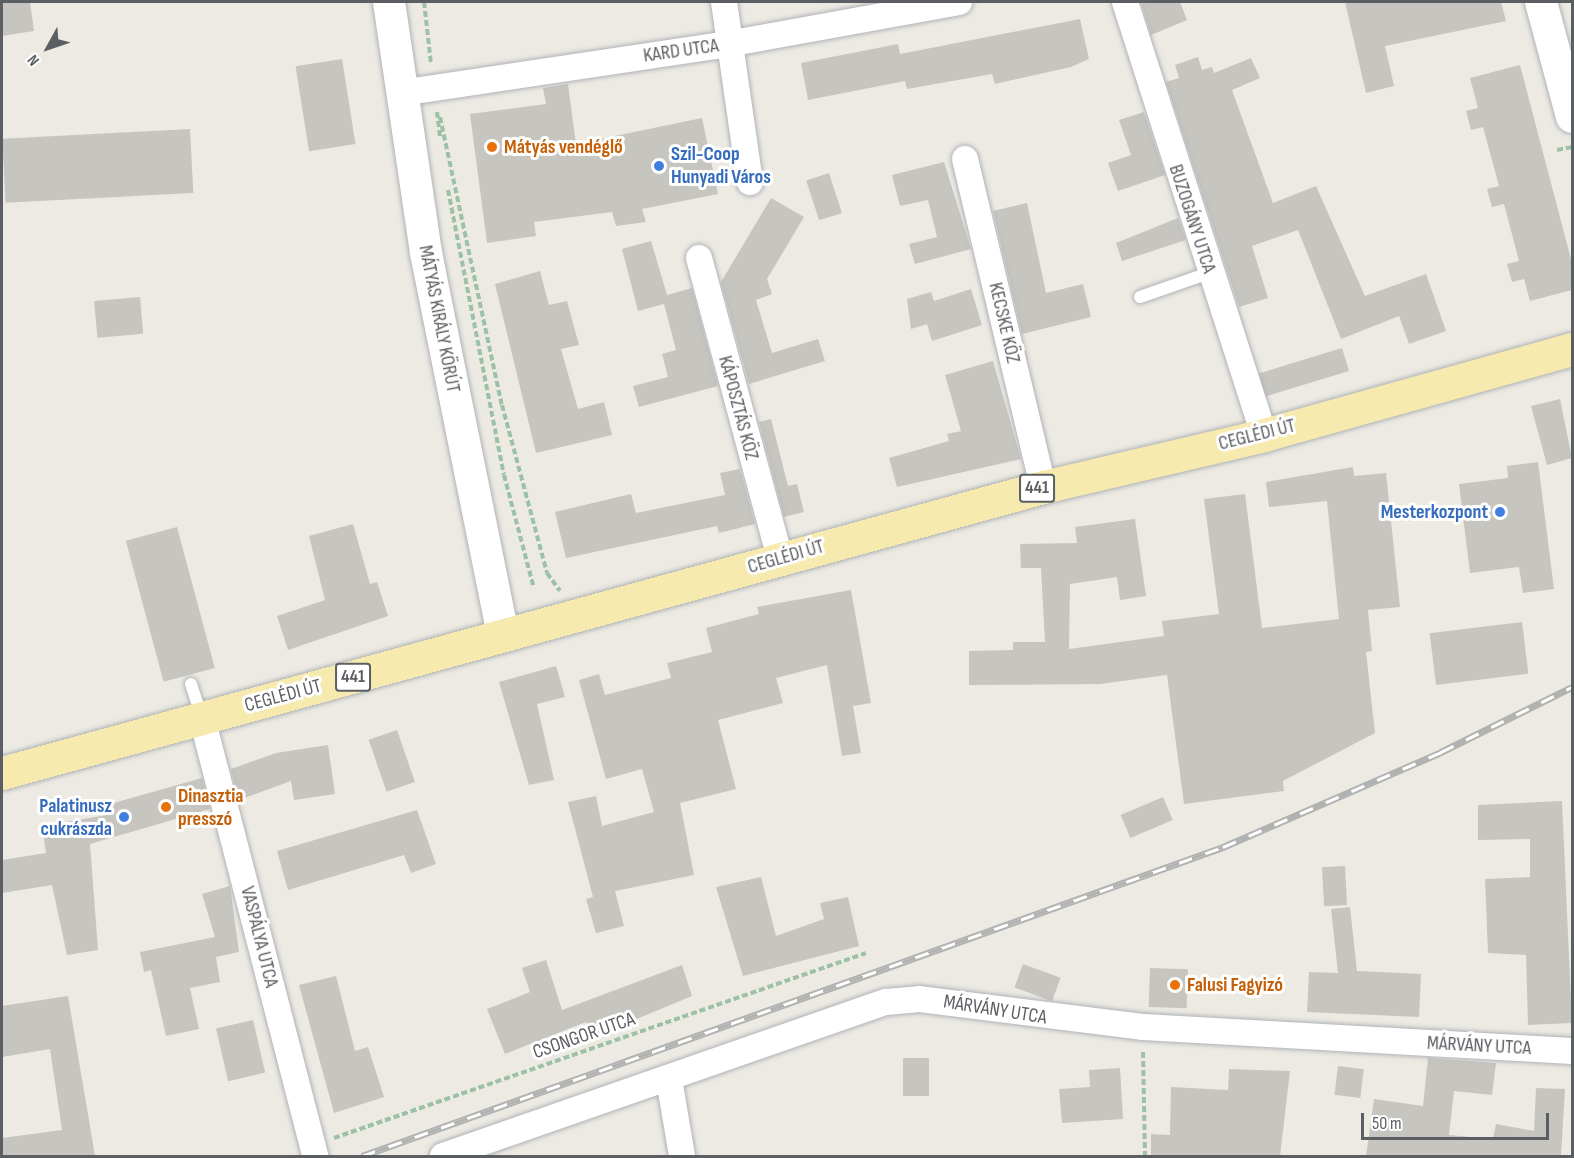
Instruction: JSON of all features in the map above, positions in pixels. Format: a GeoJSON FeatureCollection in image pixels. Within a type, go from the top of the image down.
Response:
{"type":"FeatureCollection","features":[{"type":"Feature","properties":{"kind":"main road","name":"CEGLÉDI ÚT"},"geometry":{"type":"LineString","coordinates":[[2,773],[1042,487],[1264,435],[1572,349]]}},
{"type":"Feature","properties":{"kind":"street","name":"MÁTYÁS KIRÁLY KÖRÚT"},"geometry":{"type":"LineString","coordinates":[[389,2],[428,264],[503,635]]}},
{"type":"Feature","properties":{"kind":"street"},"geometry":{"type":"LineString","coordinates":[[724,2],[728,44],[750,182]]}},
{"type":"Feature","properties":{"kind":"street","name":"KARD UTCA"},"geometry":{"type":"LineString","coordinates":[[401,93],[434,84],[728,44],[959,2]]}},
{"type":"Feature","properties":{"kind":"street","name":"BUZOGÁNY UTCA"},"geometry":{"type":"LineString","coordinates":[[1125,2],[1209,273],[1264,435]]}},
{"type":"Feature","properties":{"kind":"street"},"geometry":{"type":"LineString","coordinates":[[1541,2],[1572,117]]}},
{"type":"Feature","properties":{"kind":"street","name":"KECSKE KÖZ"},"geometry":{"type":"LineString","coordinates":[[965,159],[1042,487]]}},
{"type":"Feature","properties":{"kind":"street","name":"KÁPOSZTÁS KÖZ"},"geometry":{"type":"LineString","coordinates":[[699,258],[780,559]]}},
{"type":"Feature","properties":{"kind":"street","name":"VASPÁLYA UTCA"},"geometry":{"type":"LineString","coordinates":[[202,718],[314,1151]]}},
{"type":"Feature","properties":{"kind":"street","name":"MÁRVÁNY UTCA"},"geometry":{"type":"LineString","coordinates":[[443,1156],[886,1002],[919,999],[1143,1027],[1572,1051]]}},
{"type":"Feature","properties":{"kind":"street"},"geometry":{"type":"LineString","coordinates":[[669,1079],[682,1156]]}},
{"type":"Feature","properties":{"kind":"lane"},"geometry":{"type":"LineString","coordinates":[[1140,297],[1209,273]]}},
{"type":"Feature","properties":{"kind":"lane"},"geometry":{"type":"LineString","coordinates":[[191,684],[202,718]]}},
{"type":"Feature","properties":{"kind":"path"},"geometry":{"type":"LineString","coordinates":[[424,2],[434,84],[472,316],[533,585]]}},
{"type":"Feature","properties":{"kind":"path"},"geometry":{"type":"LineString","coordinates":[[434,84],[502,405],[547,573],[560,591]]}},
{"type":"Feature","properties":{"kind":"path"},"geometry":{"type":"LineString","coordinates":[[1557,150],[1572,147]]}},
{"type":"Feature","properties":{"kind":"path","name":"CSONGOR UTCA"},"geometry":{"type":"LineString","coordinates":[[314,1151],[866,953]]}},
{"type":"Feature","properties":{"kind":"path"},"geometry":{"type":"LineString","coordinates":[[1143,1027],[1145,1156]]}},
{"type":"Feature","properties":{"kind":"building"},"geometry":{"type":"Polygon","coordinates":[[[2,2],[30,2],[34,31],[2,36],[2,2]]]}},
{"type":"Feature","properties":{"kind":"building"},"geometry":{"type":"Polygon","coordinates":[[[1141,2],[1180,2],[1187,20],[1151,35],[1141,2]]]}},
{"type":"Feature","properties":{"kind":"building"},"geometry":{"type":"Polygon","coordinates":[[[1345,2],[1501,2],[1506,21],[1385,46],[1394,86],[1366,93],[1345,2]]]}},
{"type":"Feature","properties":{"kind":"building"},"geometry":{"type":"Polygon","coordinates":[[[1080,19],[1089,59],[1071,67],[995,84],[992,74],[907,89],[905,81],[808,100],[801,63],[898,44],[900,54],[1080,19]]]}},
{"type":"Feature","properties":{"kind":"building"},"geometry":{"type":"Polygon","coordinates":[[[1198,57],[1202,70],[1212,67],[1214,73],[1251,58],[1260,78],[1232,90],[1273,203],[1316,186],[1365,296],[1426,274],[1446,331],[1409,344],[1399,316],[1341,339],[1298,230],[1252,246],[1268,298],[1239,307],[1166,82],[1179,78],[1175,65],[1198,57]]]}},
{"type":"Feature","properties":{"kind":"building"},"geometry":{"type":"Polygon","coordinates":[[[342,59],[355,144],[309,151],[296,66],[342,59]]]}},
{"type":"Feature","properties":{"kind":"building"},"geometry":{"type":"Polygon","coordinates":[[[1520,65],[1572,263],[1572,290],[1530,301],[1524,279],[1512,282],[1507,264],[1519,261],[1504,204],[1492,207],[1487,189],[1499,186],[1483,127],[1471,130],[1466,111],[1478,108],[1470,78],[1520,65]]]}},
{"type":"Feature","properties":{"kind":"building"},"geometry":{"type":"Polygon","coordinates":[[[568,84],[576,144],[702,118],[718,194],[642,209],[646,222],[616,226],[612,212],[534,222],[536,236],[487,243],[470,114],[546,104],[543,88],[568,84]]]}},
{"type":"Feature","properties":{"kind":"building"},"geometry":{"type":"Polygon","coordinates":[[[1144,112],[1165,175],[1118,191],[1108,163],[1131,155],[1119,120],[1144,112]]]}},
{"type":"Feature","properties":{"kind":"building"},"geometry":{"type":"Polygon","coordinates":[[[190,129],[193,193],[6,203],[2,139],[190,129]]]}},
{"type":"Feature","properties":{"kind":"building"},"geometry":{"type":"Polygon","coordinates":[[[944,162],[971,249],[915,264],[909,244],[937,237],[928,200],[900,206],[892,175],[944,162]]]}},
{"type":"Feature","properties":{"kind":"building"},"geometry":{"type":"Polygon","coordinates":[[[829,173],[842,213],[819,220],[806,180],[829,173]]]}},
{"type":"Feature","properties":{"kind":"building"},"geometry":{"type":"Polygon","coordinates":[[[771,198],[804,217],[767,279],[772,294],[756,300],[772,353],[818,339],[825,361],[749,384],[721,282],[771,198]]]}},
{"type":"Feature","properties":{"kind":"building"},"geometry":{"type":"Polygon","coordinates":[[[1027,203],[1046,293],[1083,284],[1091,317],[1022,334],[993,211],[1027,203]]]}},
{"type":"Feature","properties":{"kind":"building"},"geometry":{"type":"Polygon","coordinates":[[[1178,218],[1186,240],[1122,261],[1116,243],[1178,218]]]}},
{"type":"Feature","properties":{"kind":"building"},"geometry":{"type":"Polygon","coordinates":[[[651,241],[667,295],[692,288],[718,386],[639,407],[633,386],[668,377],[662,354],[676,350],[664,304],[638,311],[622,249],[651,241]]]}},
{"type":"Feature","properties":{"kind":"building"},"geometry":{"type":"Polygon","coordinates":[[[540,271],[549,305],[567,301],[579,345],[561,349],[578,409],[604,402],[612,435],[536,453],[495,284],[540,271]]]}},
{"type":"Feature","properties":{"kind":"building"},"geometry":{"type":"Polygon","coordinates":[[[971,289],[982,325],[932,341],[927,324],[911,329],[907,299],[931,292],[934,301],[971,289]]]}},
{"type":"Feature","properties":{"kind":"building"},"geometry":{"type":"Polygon","coordinates":[[[140,297],[143,334],[97,338],[94,301],[140,297]]]}},
{"type":"Feature","properties":{"kind":"building"},"geometry":{"type":"Polygon","coordinates":[[[1342,348],[1349,371],[1266,396],[1259,373],[1342,348]]]}},
{"type":"Feature","properties":{"kind":"building"},"geometry":{"type":"Polygon","coordinates":[[[993,361],[1021,459],[897,487],[889,458],[949,441],[947,434],[961,431],[945,375],[993,361]]]}},
{"type":"Feature","properties":{"kind":"building"},"geometry":{"type":"Polygon","coordinates":[[[1560,399],[1572,458],[1547,465],[1531,406],[1560,399]]]}},
{"type":"Feature","properties":{"kind":"building"},"geometry":{"type":"Polygon","coordinates":[[[771,419],[788,486],[797,484],[804,512],[784,517],[759,422],[771,419]]]}},
{"type":"Feature","properties":{"kind":"building"},"geometry":{"type":"Polygon","coordinates":[[[1538,462],[1554,589],[1523,593],[1519,567],[1470,573],[1459,484],[1508,478],[1507,466],[1538,462]]]}},
{"type":"Feature","properties":{"kind":"building"},"geometry":{"type":"Polygon","coordinates":[[[1353,467],[1354,476],[1386,473],[1400,607],[1368,610],[1372,651],[1366,652],[1375,733],[1283,781],[1284,791],[1184,804],[1167,675],[1100,684],[969,685],[969,651],[1013,650],[1013,642],[1045,642],[1041,568],[1021,568],[1020,544],[1077,543],[1075,527],[1135,519],[1146,596],[1120,600],[1117,577],[1070,584],[1069,649],[1164,636],[1162,621],[1219,614],[1204,499],[1245,494],[1262,628],[1339,619],[1327,501],[1269,507],[1266,482],[1353,467]]]}},
{"type":"Feature","properties":{"kind":"building"},"geometry":{"type":"Polygon","coordinates":[[[740,469],[755,524],[719,533],[717,526],[566,558],[555,512],[631,494],[636,513],[725,495],[720,473],[740,469]]]}},
{"type":"Feature","properties":{"kind":"building"},"geometry":{"type":"Polygon","coordinates":[[[353,524],[370,584],[377,582],[388,616],[288,650],[277,616],[325,600],[309,536],[353,524]]]}},
{"type":"Feature","properties":{"kind":"building"},"geometry":{"type":"Polygon","coordinates":[[[177,527],[215,668],[164,682],[126,541],[177,527]]]}},
{"type":"Feature","properties":{"kind":"building"},"geometry":{"type":"Polygon","coordinates":[[[851,590],[871,703],[853,706],[861,753],[842,756],[827,665],[776,678],[783,703],[718,720],[736,789],[680,803],[694,875],[615,891],[624,926],[596,933],[586,899],[593,897],[568,802],[596,796],[602,826],[654,812],[642,769],[606,779],[579,680],[599,674],[605,695],[671,678],[667,663],[712,652],[706,628],[759,614],[757,607],[851,590]]]}},
{"type":"Feature","properties":{"kind":"building"},"geometry":{"type":"Polygon","coordinates":[[[1522,622],[1528,674],[1436,685],[1430,633],[1522,622]]]}},
{"type":"Feature","properties":{"kind":"building"},"geometry":{"type":"Polygon","coordinates":[[[556,666],[565,697],[537,704],[554,780],[529,785],[499,682],[556,666]]]}},
{"type":"Feature","properties":{"kind":"building"},"geometry":{"type":"Polygon","coordinates":[[[397,730],[415,782],[387,792],[369,740],[397,730]]]}},
{"type":"Feature","properties":{"kind":"building"},"geometry":{"type":"Polygon","coordinates":[[[328,745],[335,794],[294,800],[291,781],[239,800],[231,769],[276,753],[328,745]]]}},
{"type":"Feature","properties":{"kind":"building"},"geometry":{"type":"Polygon","coordinates":[[[202,778],[210,809],[90,844],[98,950],[67,955],[52,885],[2,893],[2,860],[46,853],[42,826],[113,814],[110,804],[202,778]]]}},
{"type":"Feature","properties":{"kind":"building"},"geometry":{"type":"Polygon","coordinates":[[[1163,797],[1173,820],[1130,838],[1121,815],[1163,797]]]}},
{"type":"Feature","properties":{"kind":"building"},"geometry":{"type":"Polygon","coordinates":[[[1562,801],[1572,1023],[1528,1025],[1526,955],[1488,953],[1485,879],[1530,877],[1530,839],[1478,840],[1478,805],[1562,801]]]}},
{"type":"Feature","properties":{"kind":"building"},"geometry":{"type":"Polygon","coordinates":[[[417,810],[436,864],[411,873],[404,855],[288,890],[277,851],[417,810]]]}},
{"type":"Feature","properties":{"kind":"building"},"geometry":{"type":"Polygon","coordinates":[[[1345,866],[1347,905],[1324,906],[1322,867],[1345,866]]]}},
{"type":"Feature","properties":{"kind":"building"},"geometry":{"type":"Polygon","coordinates":[[[761,877],[776,936],[824,919],[820,903],[848,897],[859,946],[743,976],[716,887],[761,877]]]}},
{"type":"Feature","properties":{"kind":"building"},"geometry":{"type":"Polygon","coordinates":[[[230,886],[239,952],[216,957],[220,982],[190,988],[199,1029],[166,1036],[151,970],[144,972],[140,952],[215,937],[202,894],[230,886]]]}},
{"type":"Feature","properties":{"kind":"building"},"geometry":{"type":"Polygon","coordinates":[[[1350,907],[1357,971],[1421,974],[1419,1017],[1307,1012],[1309,972],[1338,973],[1331,909],[1350,907]]]}},
{"type":"Feature","properties":{"kind":"building"},"geometry":{"type":"Polygon","coordinates":[[[546,960],[562,1010],[682,965],[692,996],[591,1038],[586,1022],[505,1054],[487,1009],[530,992],[522,968],[546,960]]]}},
{"type":"Feature","properties":{"kind":"building"},"geometry":{"type":"Polygon","coordinates":[[[1023,964],[1061,978],[1052,1001],[1014,987],[1023,964]]]}},
{"type":"Feature","properties":{"kind":"building"},"geometry":{"type":"Polygon","coordinates":[[[1150,968],[1188,969],[1187,1008],[1149,1007],[1150,968]]]}},
{"type":"Feature","properties":{"kind":"building"},"geometry":{"type":"Polygon","coordinates":[[[336,976],[355,1051],[368,1047],[384,1097],[334,1113],[299,985],[336,976]]]}},
{"type":"Feature","properties":{"kind":"building"},"geometry":{"type":"Polygon","coordinates":[[[68,996],[95,1156],[2,1156],[2,1138],[62,1130],[50,1049],[2,1057],[2,1006],[68,996]]]}},
{"type":"Feature","properties":{"kind":"building"},"geometry":{"type":"Polygon","coordinates":[[[253,1020],[265,1073],[228,1081],[216,1029],[253,1020]]]}},
{"type":"Feature","properties":{"kind":"building"},"geometry":{"type":"Polygon","coordinates":[[[903,1058],[929,1058],[929,1096],[903,1096],[903,1058]]]}},
{"type":"Feature","properties":{"kind":"building"},"geometry":{"type":"Polygon","coordinates":[[[1428,1058],[1496,1063],[1492,1095],[1454,1091],[1449,1135],[1493,1139],[1496,1124],[1534,1131],[1536,1088],[1565,1089],[1561,1156],[1366,1156],[1374,1099],[1423,1106],[1428,1058]]]}},
{"type":"Feature","properties":{"kind":"building"},"geometry":{"type":"Polygon","coordinates":[[[1338,1066],[1364,1069],[1360,1098],[1334,1095],[1338,1066]]]}},
{"type":"Feature","properties":{"kind":"building"},"geometry":{"type":"Polygon","coordinates":[[[1120,1068],[1123,1119],[1062,1123],[1059,1089],[1090,1087],[1089,1070],[1120,1068]]]}},
{"type":"Feature","properties":{"kind":"building"},"geometry":{"type":"Polygon","coordinates":[[[1229,1069],[1290,1071],[1280,1156],[1151,1156],[1151,1134],[1170,1135],[1171,1087],[1228,1090],[1229,1069]]]}},
{"type":"Feature","properties":{"kind":"railway"},"geometry":{"type":"LineString","coordinates":[[362,1156],[1223,847],[1441,752],[1572,687]]}},
{"type":"Feature","properties":{"kind":"place","name":"Mátyás vendéglő"},"geometry":{"type":"Point","coordinates":[492,147]}},
{"type":"Feature","properties":{"kind":"place","name":"Szil-Coop Hunyadi Város"},"geometry":{"type":"Point","coordinates":[659,166]}},
{"type":"Feature","properties":{"kind":"place","name":"Mesterkozpont"},"geometry":{"type":"Point","coordinates":[1500,512]}},
{"type":"Feature","properties":{"kind":"place","name":"Dinasztia presszó"},"geometry":{"type":"Point","coordinates":[166,807]}},
{"type":"Feature","properties":{"kind":"place","name":"Palatinusz cukrászda"},"geometry":{"type":"Point","coordinates":[124,817]}},
{"type":"Feature","properties":{"kind":"place","name":"Falusi Fagyizó"},"geometry":{"type":"Point","coordinates":[1175,985]}}]}
